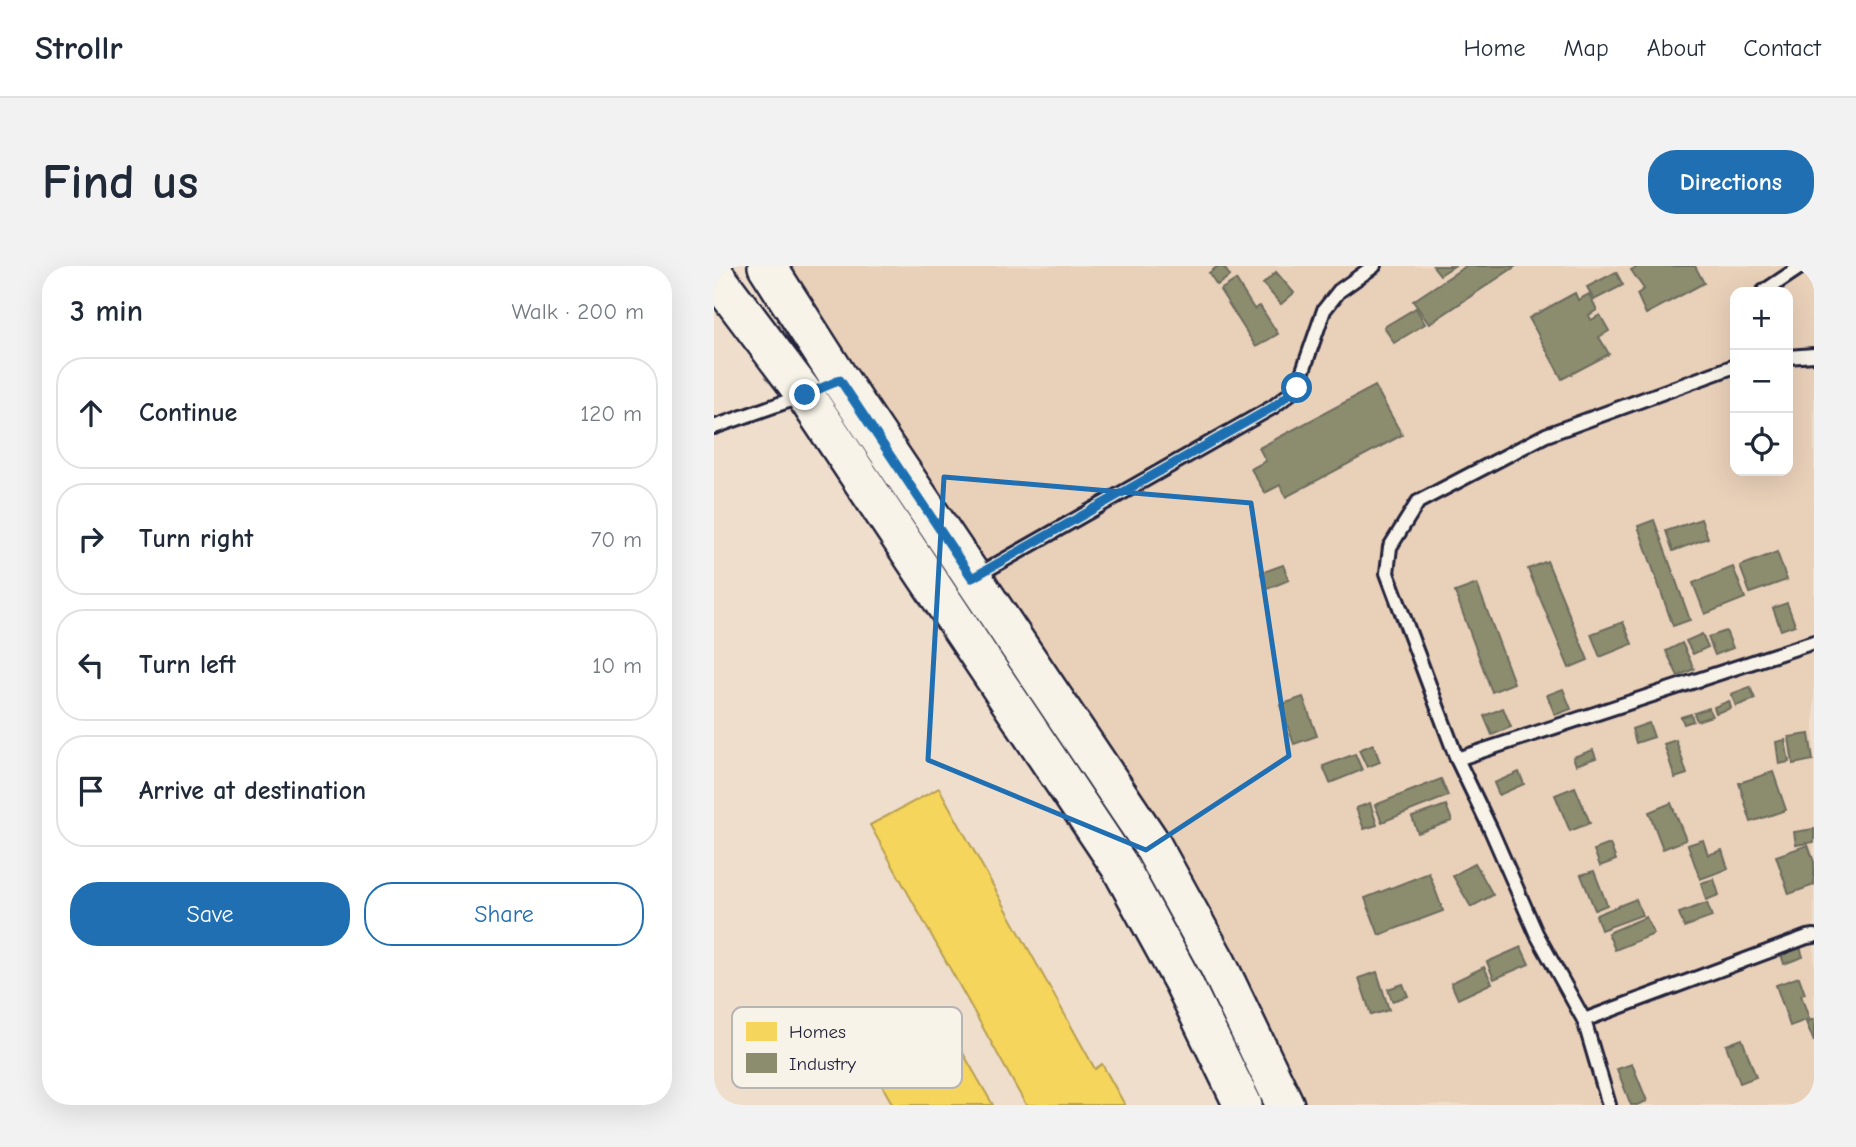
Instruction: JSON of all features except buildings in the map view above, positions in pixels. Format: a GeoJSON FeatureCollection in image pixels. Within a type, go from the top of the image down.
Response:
{"type":"FeatureCollection","features":[{"type":"Feature","properties":{"kind":"main road"},"geometry":{"type":"LineString","coordinates":[[767,266],[840,380],[1151,843],[1218,965],[1285,1105]]}},
{"type":"Feature","properties":{"kind":"main road"},"geometry":{"type":"LineString","coordinates":[[714,274],[805,395],[1119,865],[1184,984],[1243,1105]]}},
{"type":"Feature","properties":{"kind":"lane"},"geometry":{"type":"LineString","coordinates":[[972,578],[1273,407],[1297,388],[1324,310],[1339,290],[1374,266]]}},
{"type":"Feature","properties":{"kind":"lane"},"geometry":{"type":"LineString","coordinates":[[1770,287],[1802,266]]}},
{"type":"Feature","properties":{"kind":"lane"},"geometry":{"type":"LineString","coordinates":[[1793,357],[1814,355]]}},
{"type":"Feature","properties":{"kind":"lane"},"geometry":{"type":"LineString","coordinates":[[1609,1105],[1584,1020],[1536,933],[1492,830],[1457,760],[1387,573],[1390,547],[1418,502],[1546,435],[1730,368]]}},
{"type":"Feature","properties":{"kind":"lane"},"geometry":{"type":"LineString","coordinates":[[714,427],[840,380]]}},
{"type":"Feature","properties":{"kind":"lane"},"geometry":{"type":"LineString","coordinates":[[1457,760],[1814,642]]}},
{"type":"Feature","properties":{"kind":"lane"},"geometry":{"type":"LineString","coordinates":[[1584,1020],[1812,935]]}},
{"type":"Feature","properties":{"kind":"highlighted area"},"geometry":{"type":"Polygon","coordinates":[[[944,477],[1251,503],[1289,756],[1146,850],[928,760],[944,477]]]}},
{"type":"Feature","properties":{"kind":"shaded area"},"geometry":{"type":"Polygon","coordinates":[[[793,266],[1814,266],[1814,1105],[1299,1105],[805,294],[793,266]]]}},
{"type":"Feature","properties":{"kind":"route"},"geometry":{"type":"LineString","coordinates":[[805,395],[840,380],[972,578],[1273,407],[1297,388]]}}]}
